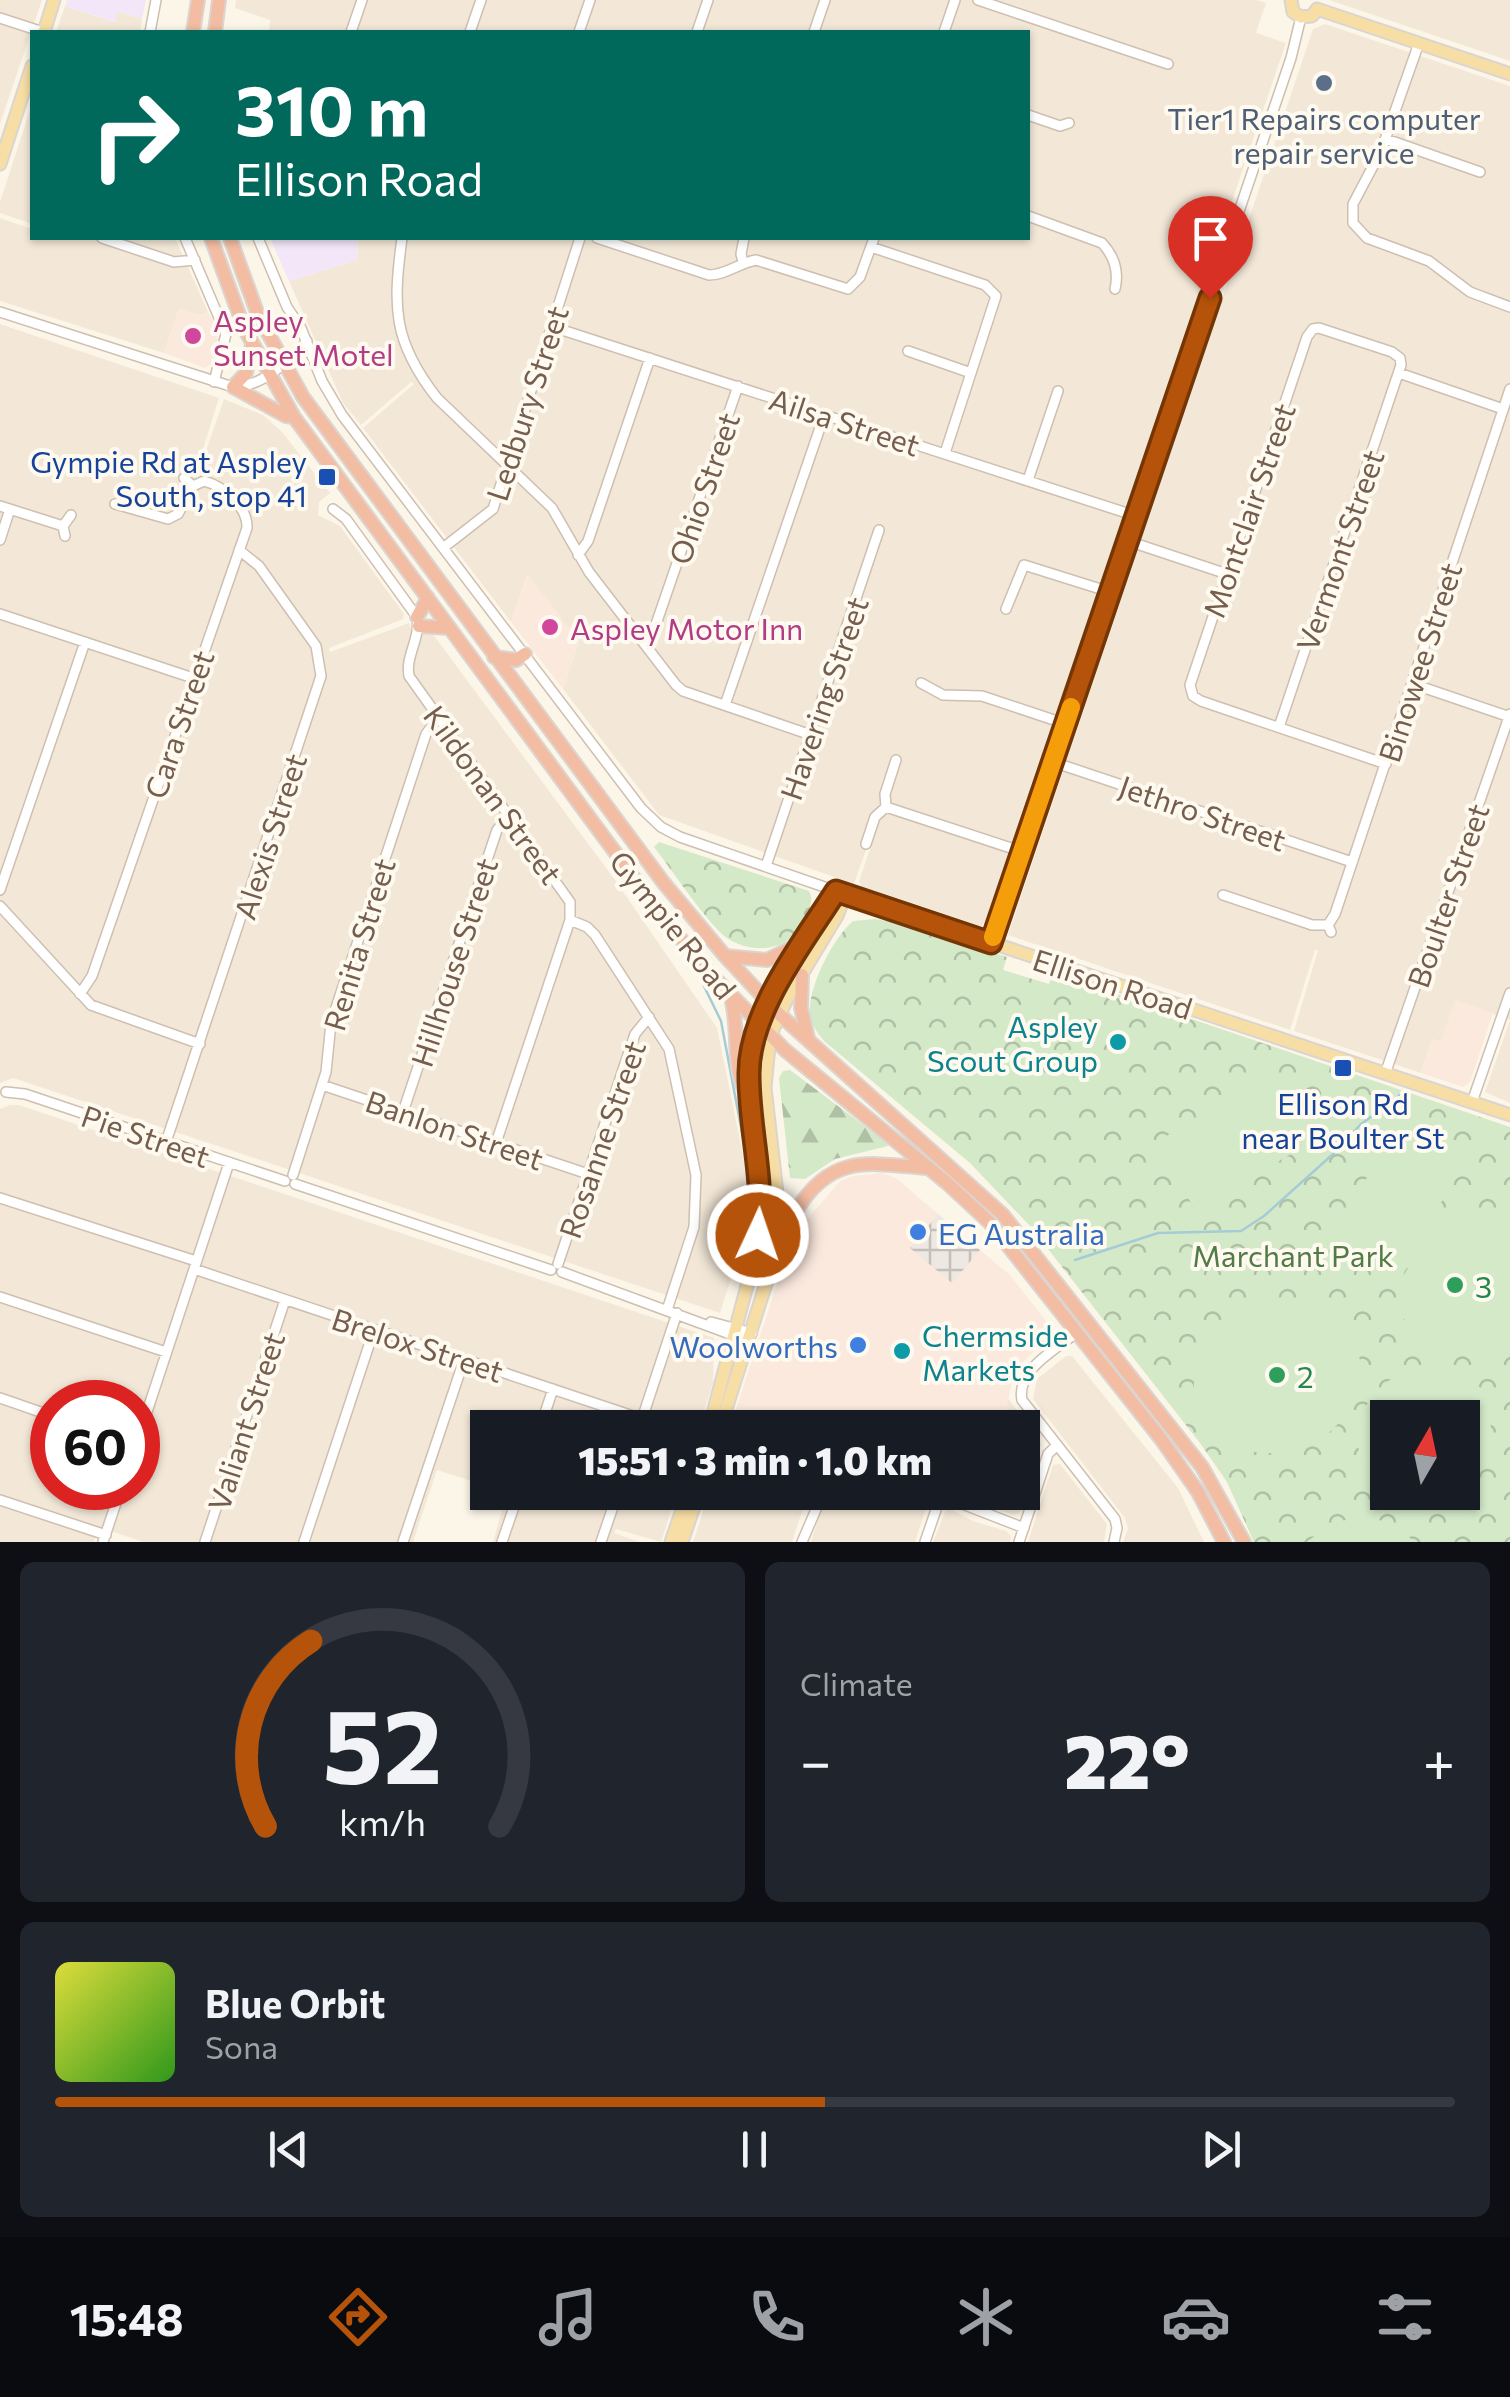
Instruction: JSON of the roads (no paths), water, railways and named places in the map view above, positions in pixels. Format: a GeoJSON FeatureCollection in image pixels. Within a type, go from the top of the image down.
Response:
{"type":"FeatureCollection","features":[{"type":"Feature","properties":{"kind":"highway"},"geometry":{"type":"LineString","coordinates":[[194,30],[197,5],[218,6]]}},
{"type":"Feature","properties":{"kind":"highway","name":"Gympie Road"},"geometry":{"type":"LineString","coordinates":[[212,240],[252,345],[294,417],[662,916],[770,1036],[930,1168],[990,1223],[1185,1474],[1224,1542]]}},
{"type":"Feature","properties":{"kind":"highway","name":"Gympie Road"},"geometry":{"type":"LineString","coordinates":[[231,240],[247,292],[284,365],[328,432],[663,882],[724,956],[780,1014],[1003,1215],[1202,1467],[1244,1542]]}},
{"type":"Feature","properties":{"kind":"highway"},"geometry":{"type":"LineString","coordinates":[[252,345],[246,373],[232,387],[294,417]]}},
{"type":"Feature","properties":{"kind":"highway"},"geometry":{"type":"LineString","coordinates":[[428,598],[418,622],[449,628]]}},
{"type":"Feature","properties":{"kind":"highway"},"geometry":{"type":"LineString","coordinates":[[494,657],[516,660],[526,654]]}},
{"type":"Feature","properties":{"kind":"highway"},"geometry":{"type":"LineString","coordinates":[[724,956],[767,960],[804,942]]}},
{"type":"Feature","properties":{"kind":"highway"},"geometry":{"type":"LineString","coordinates":[[802,975],[800,1008],[809,1041]]}},
{"type":"Feature","properties":{"kind":"highway"},"geometry":{"type":"LineString","coordinates":[[730,995],[736,1018],[740,1088],[752,1104]]}},
{"type":"Feature","properties":{"kind":"highway"},"geometry":{"type":"LineString","coordinates":[[779,1243],[807,1196],[836,1172],[858,1164],[881,1162],[930,1168]]}},
{"type":"Feature","properties":{"kind":"main road"},"geometry":{"type":"LineString","coordinates":[[44,30],[54,0]]}},
{"type":"Feature","properties":{"kind":"main road"},"geometry":{"type":"LineString","coordinates":[[1291,0],[1294,12],[1301,17],[1312,16],[1318,4],[1510,74]]}},
{"type":"Feature","properties":{"kind":"main road"},"geometry":{"type":"LineString","coordinates":[[0,164],[6,123],[30,70]]}},
{"type":"Feature","properties":{"kind":"main road"},"geometry":{"type":"LineString","coordinates":[[726,1410],[779,1243],[765,1087],[770,1036],[837,916],[841,893]]}},
{"type":"Feature","properties":{"kind":"main road"},"geometry":{"type":"LineString","coordinates":[[714,1410],[755,1256],[760,1218],[760,1176],[748,1073],[758,1024],[804,942],[841,893]]}},
{"type":"Feature","properties":{"kind":"main road","name":"Ellison Road"},"geometry":{"type":"LineString","coordinates":[[841,893],[1510,1115]]}},
{"type":"Feature","properties":{"kind":"main road"},"geometry":{"type":"LineString","coordinates":[[837,916],[871,903]]}},
{"type":"Feature","properties":{"kind":"main road"},"geometry":{"type":"LineString","coordinates":[[672,1542],[682,1510]]}},
{"type":"Feature","properties":{"kind":"main road"},"geometry":{"type":"LineString","coordinates":[[682,1542],[693,1510]]}},
{"type":"Feature","properties":{"kind":"street"},"geometry":{"type":"LineString","coordinates":[[150,30],[156,0]]}},
{"type":"Feature","properties":{"kind":"street"},"geometry":{"type":"LineString","coordinates":[[352,30],[362,0]]}},
{"type":"Feature","properties":{"kind":"street"},"geometry":{"type":"LineString","coordinates":[[471,30],[481,0]]}},
{"type":"Feature","properties":{"kind":"street"},"geometry":{"type":"LineString","coordinates":[[579,30],[590,0]]}},
{"type":"Feature","properties":{"kind":"street"},"geometry":{"type":"LineString","coordinates":[[698,30],[708,0]]}},
{"type":"Feature","properties":{"kind":"street"},"geometry":{"type":"LineString","coordinates":[[815,30],[825,0]]}},
{"type":"Feature","properties":{"kind":"street"},"geometry":{"type":"LineString","coordinates":[[945,30],[954,0]]}},
{"type":"Feature","properties":{"kind":"street"},"geometry":{"type":"LineString","coordinates":[[978,0],[1168,64]]}},
{"type":"Feature","properties":{"kind":"street"},"geometry":{"type":"LineString","coordinates":[[991,943],[1301,17]]}},
{"type":"Feature","properties":{"kind":"street"},"geometry":{"type":"LineString","coordinates":[[0,18],[37,30]]}},
{"type":"Feature","properties":{"kind":"street"},"geometry":{"type":"LineString","coordinates":[[1418,43],[1386,140],[1352,207],[1357,230],[1371,240],[1429,260],[1470,292],[1510,307]]}},
{"type":"Feature","properties":{"kind":"street"},"geometry":{"type":"LineString","coordinates":[[1030,117],[1060,126],[1069,124]]}},
{"type":"Feature","properties":{"kind":"street"},"geometry":{"type":"LineString","coordinates":[[1386,140],[1480,172]]}},
{"type":"Feature","properties":{"kind":"street"},"geometry":{"type":"LineString","coordinates":[[1030,217],[1102,243],[1117,271],[1115,289]]}},
{"type":"Feature","properties":{"kind":"street"},"geometry":{"type":"LineString","coordinates":[[108,240],[174,262],[194,260]]}},
{"type":"Feature","properties":{"kind":"street"},"geometry":{"type":"LineString","coordinates":[[186,240],[226,334],[214,382]]}},
{"type":"Feature","properties":{"kind":"street","name":"Gympie Road"},"geometry":{"type":"LineString","coordinates":[[259,240],[286,307],[307,341],[334,403],[641,808],[661,827]]}},
{"type":"Feature","properties":{"kind":"street"},"geometry":{"type":"LineString","coordinates":[[402,240],[395,304],[405,347],[437,398],[552,508],[578,554],[676,685],[810,735]]}},
{"type":"Feature","properties":{"kind":"street","name":"Ledbury Street"},"geometry":{"type":"LineString","coordinates":[[444,548],[490,513],[579,240]]}},
{"type":"Feature","properties":{"kind":"street"},"geometry":{"type":"LineString","coordinates":[[744,240],[744,262]]}},
{"type":"Feature","properties":{"kind":"street"},"geometry":{"type":"LineString","coordinates":[[626,242],[709,275],[720,275],[744,262],[766,262],[848,289],[860,278],[872,242],[992,289],[995,305],[945,453]]}},
{"type":"Feature","properties":{"kind":"street"},"geometry":{"type":"LineString","coordinates":[[0,312],[232,387],[248,385],[312,354]]}},
{"type":"Feature","properties":{"kind":"street","name":"Ailsa Street"},"geometry":{"type":"LineString","coordinates":[[553,327],[1136,516]]}},
{"type":"Feature","properties":{"kind":"street","name":"Montclair Street"},"geometry":{"type":"LineString","coordinates":[[1386,764],[1188,695],[1306,338],[1313,329],[1326,330],[1396,354],[1401,360],[1399,373]]}},
{"type":"Feature","properties":{"kind":"street"},"geometry":{"type":"LineString","coordinates":[[284,365],[307,341]]}},
{"type":"Feature","properties":{"kind":"street"},"geometry":{"type":"LineString","coordinates":[[908,352],[971,373]]}},
{"type":"Feature","properties":{"kind":"street"},"geometry":{"type":"LineString","coordinates":[[578,554],[588,541],[650,358]]}},
{"type":"Feature","properties":{"kind":"street"},"geometry":{"type":"LineString","coordinates":[[1399,373],[1503,409]]}},
{"type":"Feature","properties":{"kind":"street","name":"Vermont Street"},"geometry":{"type":"LineString","coordinates":[[1279,727],[1399,373]]}},
{"type":"Feature","properties":{"kind":"street","name":"Ohio Street"},"geometry":{"type":"LineString","coordinates":[[646,644],[738,386]]}},
{"type":"Feature","properties":{"kind":"street","name":"Binowee Street"},"geometry":{"type":"LineString","coordinates":[[1223,896],[1329,928],[1510,389]]}},
{"type":"Feature","properties":{"kind":"street"},"geometry":{"type":"LineString","coordinates":[[1028,480],[1058,391]]}},
{"type":"Feature","properties":{"kind":"street"},"geometry":{"type":"LineString","coordinates":[[725,705],[824,416]]}},
{"type":"Feature","properties":{"kind":"street","name":"Cara Street"},"geometry":{"type":"LineString","coordinates":[[80,994],[92,976],[248,524],[244,511],[215,484],[204,480],[193,486],[184,478]]}},
{"type":"Feature","properties":{"kind":"street"},"geometry":{"type":"LineString","coordinates":[[115,504],[168,519],[178,514],[193,486]]}},
{"type":"Feature","properties":{"kind":"street"},"geometry":{"type":"LineString","coordinates":[[0,540],[5,508],[64,531],[71,515]]}},
{"type":"Feature","properties":{"kind":"street"},"geometry":{"type":"LineString","coordinates":[[333,509],[346,519],[418,622]]}},
{"type":"Feature","properties":{"kind":"street","name":"Havering Street"},"geometry":{"type":"LineString","coordinates":[[766,866],[879,530]]}},
{"type":"Feature","properties":{"kind":"street"},"geometry":{"type":"LineString","coordinates":[[1128,540],[1227,574]]}},
{"type":"Feature","properties":{"kind":"street","name":"Alexis Street"},"geometry":{"type":"LineString","coordinates":[[166,1142],[322,676],[314,642],[259,566],[239,550]]}},
{"type":"Feature","properties":{"kind":"street"},"geometry":{"type":"LineString","coordinates":[[1006,609],[1024,565],[1110,592]]}},
{"type":"Feature","properties":{"kind":"street"},"geometry":{"type":"LineString","coordinates":[[0,614],[193,678]]}},
{"type":"Feature","properties":{"kind":"street","name":"Kildonan Street"},"geometry":{"type":"LineString","coordinates":[[418,622],[407,669],[566,894],[570,920],[592,931],[671,1056],[697,1184],[694,1228],[645,1410]]}},
{"type":"Feature","properties":{"kind":"street"},"geometry":{"type":"LineString","coordinates":[[0,890],[85,642]]}},
{"type":"Feature","properties":{"kind":"street"},"geometry":{"type":"LineString","coordinates":[[921,684],[943,695],[982,696],[1066,724]]}},
{"type":"Feature","properties":{"kind":"street"},"geometry":{"type":"LineString","coordinates":[[1413,684],[1510,716]]}},
{"type":"Feature","properties":{"kind":"street","name":"Boulter Street"},"geometry":{"type":"LineString","coordinates":[[1385,1074],[1510,716]]}},
{"type":"Feature","properties":{"kind":"street","name":"Renita Street"},"geometry":{"type":"LineString","coordinates":[[291,1180],[322,1085],[330,1023],[426,734],[438,718]]}},
{"type":"Feature","properties":{"kind":"street"},"geometry":{"type":"LineString","coordinates":[[886,808],[885,794],[896,760]]}},
{"type":"Feature","properties":{"kind":"street","name":"Jethro Street"},"geometry":{"type":"LineString","coordinates":[[1053,762],[1352,862]]}},
{"type":"Feature","properties":{"kind":"street"},"geometry":{"type":"LineString","coordinates":[[886,808],[1023,852]]}},
{"type":"Feature","properties":{"kind":"street"},"geometry":{"type":"LineString","coordinates":[[866,844],[875,817],[886,808]]}},
{"type":"Feature","properties":{"kind":"street","name":"Hillhouse Street"},"geometry":{"type":"LineString","coordinates":[[404,1112],[497,830],[509,814]]}},
{"type":"Feature","properties":{"kind":"street","name":"Ellison Road"},"geometry":{"type":"LineString","coordinates":[[661,827],[841,893]]}},
{"type":"Feature","properties":{"kind":"street"},"geometry":{"type":"LineString","coordinates":[[0,906],[80,994],[102,1010],[200,1044]]}},
{"type":"Feature","properties":{"kind":"street"},"geometry":{"type":"LineString","coordinates":[[496,1143],[570,920]]}},
{"type":"Feature","properties":{"kind":"street"},"geometry":{"type":"LineString","coordinates":[[1472,1102],[1506,1017],[1510,993]]}},
{"type":"Feature","properties":{"kind":"street","name":"Rosanne Street"},"geometry":{"type":"LineString","coordinates":[[557,1269],[635,1034],[649,1017]]}},
{"type":"Feature","properties":{"kind":"street","name":"Banlon Street"},"geometry":{"type":"LineString","coordinates":[[322,1085],[588,1174]]}},
{"type":"Feature","properties":{"kind":"street","name":"Pie Street"},"geometry":{"type":"LineString","coordinates":[[2,1091],[25,1094],[291,1180],[750,1337]]}},
{"type":"Feature","properties":{"kind":"street"},"geometry":{"type":"LineString","coordinates":[[157,1380],[229,1163]]}},
{"type":"Feature","properties":{"kind":"street","name":"Brelox Street"},"geometry":{"type":"LineString","coordinates":[[0,1198],[606,1410]]}},
{"type":"Feature","properties":{"kind":"street"},"geometry":{"type":"LineString","coordinates":[[0,1297],[166,1352]]}},
{"type":"Feature","properties":{"kind":"street","name":"Valiant Street"},"geometry":{"type":"LineString","coordinates":[[204,1542],[285,1300]]}},
{"type":"Feature","properties":{"kind":"street"},"geometry":{"type":"LineString","coordinates":[[304,1542],[374,1330]]}},
{"type":"Feature","properties":{"kind":"street"},"geometry":{"type":"LineString","coordinates":[[1076,1333],[1030,1370],[1020,1391],[1022,1400],[1115,1519],[1114,1542]]}},
{"type":"Feature","properties":{"kind":"street"},"geometry":{"type":"LineString","coordinates":[[403,1542],[464,1360]]}},
{"type":"Feature","properties":{"kind":"street"},"geometry":{"type":"LineString","coordinates":[[546,1410],[553,1390]]}},
{"type":"Feature","properties":{"kind":"street"},"geometry":{"type":"LineString","coordinates":[[0,1398],[30,1408]]}},
{"type":"Feature","properties":{"kind":"street"},"geometry":{"type":"LineString","coordinates":[[1019,1542],[1048,1454],[1057,1444]]}},
{"type":"Feature","properties":{"kind":"street"},"geometry":{"type":"LineString","coordinates":[[925,1542],[942,1499],[951,1499],[1024,1528]]}},
{"type":"Feature","properties":{"kind":"street"},"geometry":{"type":"LineString","coordinates":[[0,1500],[104,1539],[114,1510]]}},
{"type":"Feature","properties":{"kind":"street"},"geometry":{"type":"LineString","coordinates":[[502,1542],[512,1510]]}},
{"type":"Feature","properties":{"kind":"street"},"geometry":{"type":"LineString","coordinates":[[602,1542],[612,1510]]}},
{"type":"Feature","properties":{"kind":"street"},"geometry":{"type":"LineString","coordinates":[[802,1542],[815,1510]]}},
{"type":"Feature","properties":{"kind":"waterway"},"geometry":{"type":"LineString","coordinates":[[700,978],[721,1021],[750,1175],[754,1209],[746,1251]]}},
{"type":"Feature","properties":{"kind":"waterway"},"geometry":{"type":"LineString","coordinates":[[1075,1260],[1158,1233],[1241,1231],[1264,1216],[1360,1125],[1400,1095]]}},
{"type":"Feature","properties":{"kind":"place","name":"Tier1 Repairs computer repair service"},"geometry":{"type":"Point","coordinates":[1324,83]}},
{"type":"Feature","properties":{"kind":"place","name":"Aspley Sunset Motel"},"geometry":{"type":"Point","coordinates":[193,336]}},
{"type":"Feature","properties":{"kind":"place","name":"Gympie Rd at Aspley South, stop 41"},"geometry":{"type":"Point","coordinates":[327,477]}},
{"type":"Feature","properties":{"kind":"place","name":"Aspley Motor Inn"},"geometry":{"type":"Point","coordinates":[550,627]}},
{"type":"Feature","properties":{"kind":"place","name":"Aspley Scout Group"},"geometry":{"type":"Point","coordinates":[1118,1042]}},
{"type":"Feature","properties":{"kind":"place","name":"Ellison Rd near Boulter St"},"geometry":{"type":"Point","coordinates":[1343,1068]}},
{"type":"Feature","properties":{"kind":"place","name":"EG Australia"},"geometry":{"type":"Point","coordinates":[918,1232]}},
{"type":"Feature","properties":{"kind":"place","name":"3"},"geometry":{"type":"Point","coordinates":[1455,1285]}},
{"type":"Feature","properties":{"kind":"place","name":"Woolworths"},"geometry":{"type":"Point","coordinates":[858,1345]}},
{"type":"Feature","properties":{"kind":"place","name":"Chermside Markets"},"geometry":{"type":"Point","coordinates":[902,1351]}},
{"type":"Feature","properties":{"kind":"place","name":"2"},"geometry":{"type":"Point","coordinates":[1277,1375]}},
{"type":"Feature","properties":{"kind":"park label","name":"Marchant Park"},"geometry":{"type":"Point","coordinates":[1293,1254]}}]}
